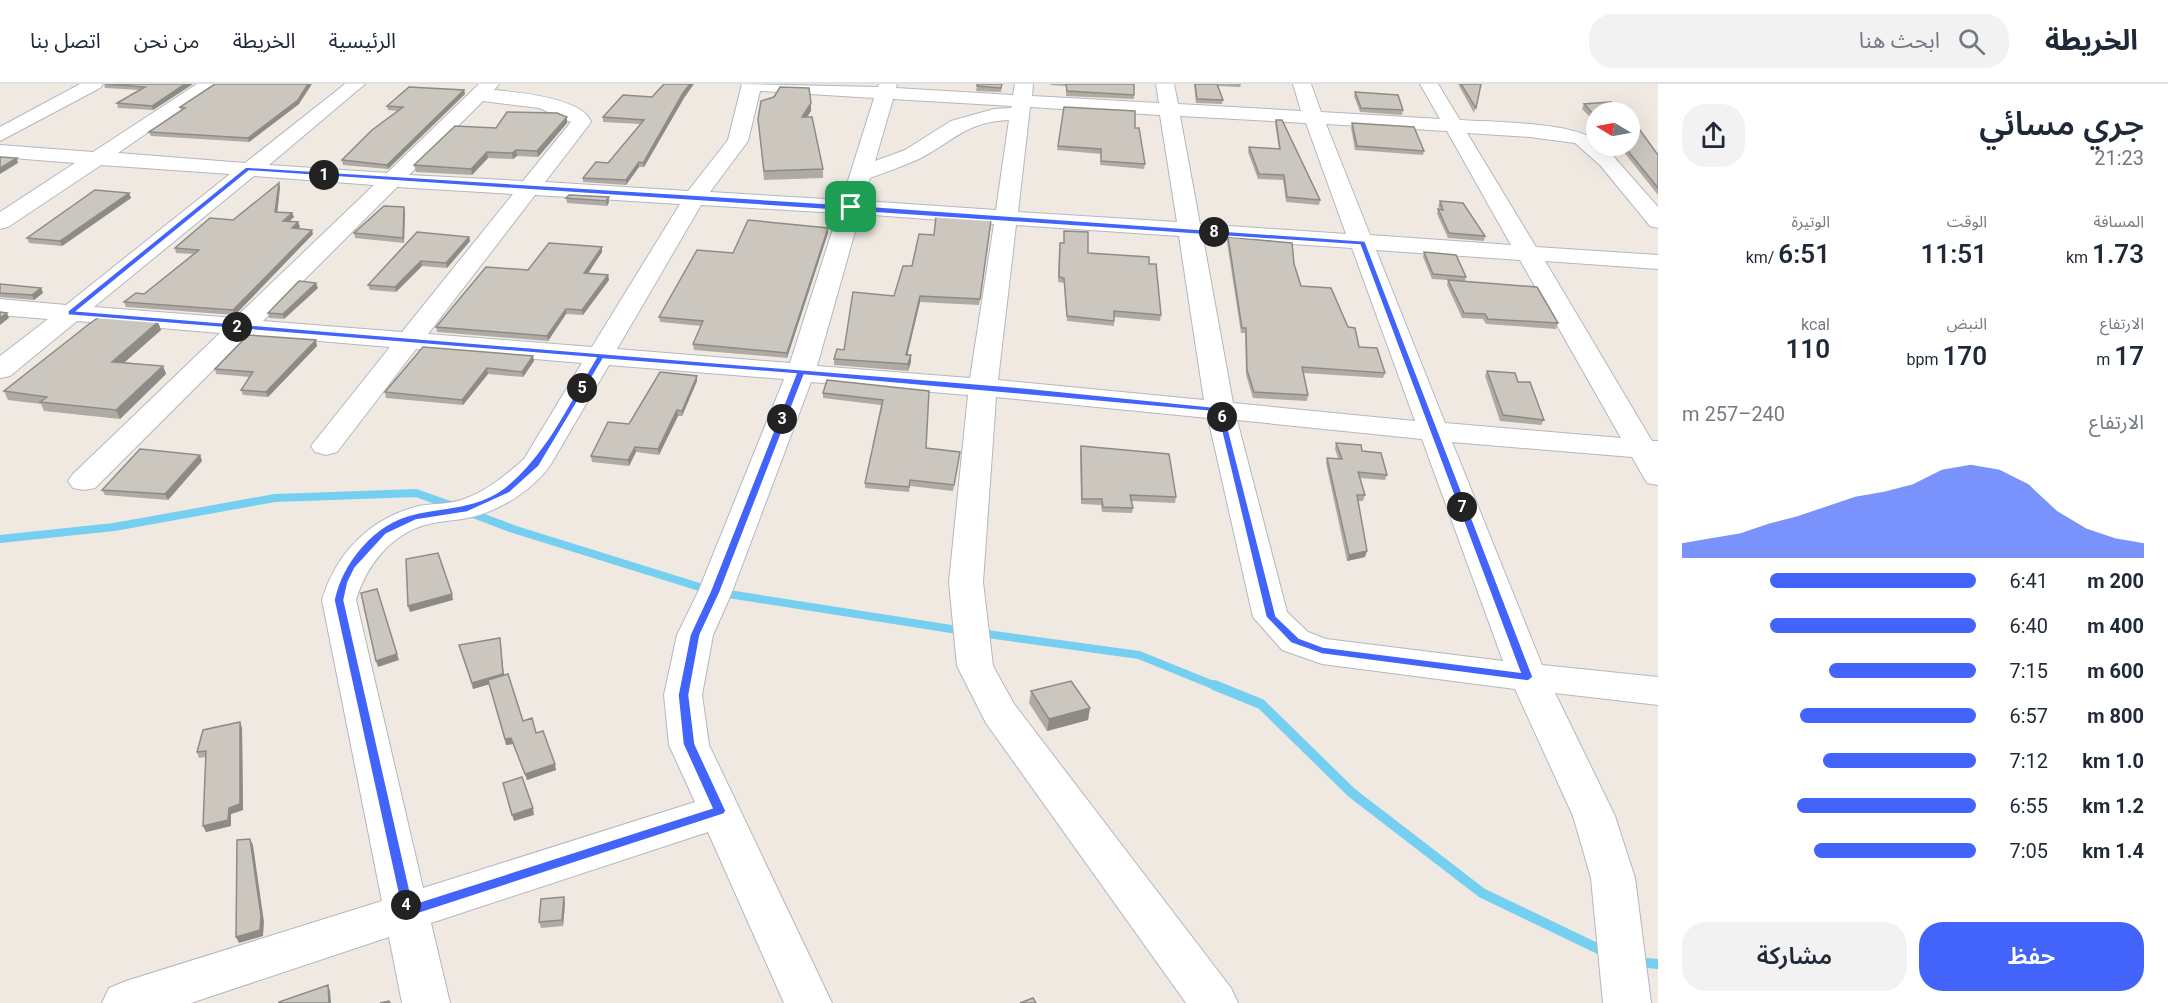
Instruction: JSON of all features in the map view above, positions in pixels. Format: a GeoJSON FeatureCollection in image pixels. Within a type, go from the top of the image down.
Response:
{"type":"FeatureCollection","features":[{"type":"Feature","properties":{"kind":"street"},"geometry":{"type":"LineString","coordinates":[[0,135],[94,84]]}},
{"type":"Feature","properties":{"kind":"street"},"geometry":{"type":"LineString","coordinates":[[0,222],[209,84]]}},
{"type":"Feature","properties":{"kind":"street"},"geometry":{"type":"LineString","coordinates":[[0,370],[356,84]]}},
{"type":"Feature","properties":{"kind":"street"},"geometry":{"type":"LineString","coordinates":[[1302,84],[1312,117],[1528,677],[1594,816],[1613,878],[1624,1002]]}},
{"type":"Feature","properties":{"kind":"street"},"geometry":{"type":"LineString","coordinates":[[1429,84],[1456,126],[1529,254],[1650,449],[1658,476]]}},
{"type":"Feature","properties":{"kind":"street"},"geometry":{"type":"LineString","coordinates":[[426,1003],[339,600],[343,582],[351,566],[383,532],[414,517],[464,510],[506,491],[536,464],[694,198],[738,141],[752,85],[886,88],[1022,99],[1168,97],[1312,117],[1530,131],[1581,138],[1607,162],[1658,221]]}},
{"type":"Feature","properties":{"kind":"street"},"geometry":{"type":"LineString","coordinates":[[808,1003],[689,744],[683,695],[695,635],[715,592],[801,372],[886,88]]}},
{"type":"Feature","properties":{"kind":"street"},"geometry":{"type":"LineString","coordinates":[[84,482],[484,89],[557,106],[580,118],[581,122],[326,446]]}},
{"type":"Feature","properties":{"kind":"street"},"geometry":{"type":"LineString","coordinates":[[1168,97],[1220,410],[1271,617],[1295,641],[1322,651],[1658,691]]}},
{"type":"Feature","properties":{"kind":"street"},"geometry":{"type":"LineString","coordinates":[[860,175],[912,154],[958,125],[994,115],[1022,99]]}},
{"type":"Feature","properties":{"kind":"street"},"geometry":{"type":"LineString","coordinates":[[1022,99],[983,387],[966,582],[975,666],[1000,713],[1214,1003]]}},
{"type":"Feature","properties":{"kind":"street"},"geometry":{"type":"LineString","coordinates":[[0,151],[99,156],[391,180],[851,207],[1658,262]]}},
{"type":"Feature","properties":{"kind":"street"},"geometry":{"type":"LineString","coordinates":[[0,307],[407,342],[983,387],[1432,431],[1650,449]]}},
{"type":"Feature","properties":{"kind":"street"},"geometry":{"type":"LineString","coordinates":[[126,1003],[720,811]]}},
{"type":"Feature","properties":{"kind":"building"},"geometry":{"type":"Polygon","coordinates":[[[106,84],[185,84],[152,106],[117,103],[145,87],[106,84]]]}},
{"type":"Feature","properties":{"kind":"building"},"geometry":{"type":"Polygon","coordinates":[[[215,84],[308,84],[298,100],[248,138],[149,132],[185,108],[180,107],[215,84]]]}},
{"type":"Feature","properties":{"kind":"building"},"geometry":{"type":"Polygon","coordinates":[[[664,84],[690,84],[643,163],[639,162],[626,180],[583,178],[596,162],[608,163],[644,120],[603,117],[623,95],[652,97],[664,84]]]}},
{"type":"Feature","properties":{"kind":"building"},"geometry":{"type":"Polygon","coordinates":[[[977,84],[1002,84],[1001,88],[977,86],[977,84]]]}},
{"type":"Feature","properties":{"kind":"building"},"geometry":{"type":"Polygon","coordinates":[[[1066,84],[1134,84],[1134,95],[1067,91],[1066,84]]]}},
{"type":"Feature","properties":{"kind":"building"},"geometry":{"type":"Polygon","coordinates":[[[1195,84],[1217,84],[1223,100],[1197,99],[1195,84]]]}},
{"type":"Feature","properties":{"kind":"building"},"geometry":{"type":"Polygon","coordinates":[[[1461,84],[1481,84],[1476,108],[1461,84]]]}},
{"type":"Feature","properties":{"kind":"building"},"geometry":{"type":"Polygon","coordinates":[[[409,87],[464,90],[387,165],[342,160],[372,130],[403,107],[387,106],[409,87]]]}},
{"type":"Feature","properties":{"kind":"building"},"geometry":{"type":"Polygon","coordinates":[[[780,87],[809,88],[811,103],[802,117],[812,117],[823,169],[764,171],[758,119],[761,101],[774,97],[780,87]]]}},
{"type":"Feature","properties":{"kind":"building"},"geometry":{"type":"Polygon","coordinates":[[[1355,92],[1398,95],[1403,110],[1361,108],[1355,92]]]}},
{"type":"Feature","properties":{"kind":"building"},"geometry":{"type":"Polygon","coordinates":[[[1064,107],[1135,111],[1135,128],[1139,128],[1145,164],[1101,161],[1101,149],[1058,146],[1064,107]]]}},
{"type":"Feature","properties":{"kind":"building"},"geometry":{"type":"Polygon","coordinates":[[[507,112],[557,113],[567,117],[537,151],[487,152],[471,169],[414,165],[455,126],[496,128],[507,112]]]}},
{"type":"Feature","properties":{"kind":"building"},"geometry":{"type":"Polygon","coordinates":[[[1276,120],[1282,120],[1320,200],[1287,197],[1284,175],[1259,174],[1249,147],[1280,149],[1276,120]]]}},
{"type":"Feature","properties":{"kind":"building"},"geometry":{"type":"Polygon","coordinates":[[[1352,123],[1414,127],[1424,151],[1357,146],[1352,123]]]}},
{"type":"Feature","properties":{"kind":"building"},"geometry":{"type":"Polygon","coordinates":[[[1640,130],[1658,155],[1658,188],[1632,156],[1640,156],[1640,130]]]}},
{"type":"Feature","properties":{"kind":"building"},"geometry":{"type":"Polygon","coordinates":[[[0,157],[17,158],[0,168],[0,157]]]}},
{"type":"Feature","properties":{"kind":"building"},"geometry":{"type":"Polygon","coordinates":[[[279,183],[275,212],[292,213],[283,221],[298,222],[292,228],[312,230],[233,310],[124,302],[136,293],[144,294],[199,250],[175,248],[210,218],[233,220],[279,183]]]}},
{"type":"Feature","properties":{"kind":"building"},"geometry":{"type":"Polygon","coordinates":[[[95,190],[129,193],[60,241],[27,238],[95,190]]]}},
{"type":"Feature","properties":{"kind":"building"},"geometry":{"type":"Polygon","coordinates":[[[569,195],[609,197],[606,201],[566,198],[569,195]]]}},
{"type":"Feature","properties":{"kind":"building"},"geometry":{"type":"Polygon","coordinates":[[[1440,201],[1463,203],[1485,236],[1449,233],[1438,209],[1443,210],[1440,201]]]}},
{"type":"Feature","properties":{"kind":"building"},"geometry":{"type":"Polygon","coordinates":[[[384,206],[404,207],[403,238],[354,233],[384,206]]]}},
{"type":"Feature","properties":{"kind":"building"},"geometry":{"type":"Polygon","coordinates":[[[936,216],[991,220],[980,299],[920,296],[906,355],[911,355],[908,364],[834,359],[837,349],[844,350],[853,292],[894,296],[903,266],[912,266],[919,234],[934,235],[936,216]]]}},
{"type":"Feature","properties":{"kind":"building"},"geometry":{"type":"Polygon","coordinates":[[[748,220],[828,228],[787,353],[693,344],[703,321],[659,317],[697,250],[733,253],[748,220]]]}},
{"type":"Feature","properties":{"kind":"building"},"geometry":{"type":"Polygon","coordinates":[[[1064,231],[1088,232],[1088,253],[1149,257],[1149,264],[1156,264],[1161,315],[1114,311],[1114,321],[1067,316],[1064,278],[1059,277],[1060,243],[1064,243],[1064,231]]]}},
{"type":"Feature","properties":{"kind":"building"},"geometry":{"type":"Polygon","coordinates":[[[417,232],[469,237],[446,263],[421,261],[395,287],[368,285],[417,232]]]}},
{"type":"Feature","properties":{"kind":"building"},"geometry":{"type":"Polygon","coordinates":[[[1228,237],[1292,243],[1294,264],[1301,286],[1331,288],[1348,327],[1355,328],[1359,347],[1377,348],[1385,373],[1302,367],[1308,395],[1254,392],[1247,370],[1246,328],[1242,328],[1228,237]]]}},
{"type":"Feature","properties":{"kind":"building"},"geometry":{"type":"Polygon","coordinates":[[[549,243],[602,247],[584,273],[608,275],[582,310],[566,309],[547,336],[436,327],[486,267],[528,270],[549,243]]]}},
{"type":"Feature","properties":{"kind":"building"},"geometry":{"type":"Polygon","coordinates":[[[1424,252],[1456,255],[1466,277],[1433,274],[1424,252]]]}},
{"type":"Feature","properties":{"kind":"building"},"geometry":{"type":"Polygon","coordinates":[[[1448,280],[1537,287],[1558,323],[1488,319],[1485,314],[1464,313],[1448,280]]]}},
{"type":"Feature","properties":{"kind":"building"},"geometry":{"type":"Polygon","coordinates":[[[299,281],[316,283],[283,314],[268,313],[299,281]]]}},
{"type":"Feature","properties":{"kind":"building"},"geometry":{"type":"Polygon","coordinates":[[[0,284],[41,288],[32,295],[0,293],[0,284]]]}},
{"type":"Feature","properties":{"kind":"building"},"geometry":{"type":"Polygon","coordinates":[[[99,317],[158,322],[112,362],[163,366],[116,410],[40,402],[47,397],[4,391],[89,324],[99,317]]]}},
{"type":"Feature","properties":{"kind":"building"},"geometry":{"type":"Polygon","coordinates":[[[248,335],[316,340],[266,392],[241,390],[253,372],[215,369],[248,335]]]}},
{"type":"Feature","properties":{"kind":"building"},"geometry":{"type":"Polygon","coordinates":[[[423,347],[533,356],[522,372],[487,368],[462,400],[385,392],[423,347]]]}},
{"type":"Feature","properties":{"kind":"building"},"geometry":{"type":"Polygon","coordinates":[[[1487,371],[1515,373],[1518,382],[1530,382],[1544,420],[1503,415],[1487,371]]]}},
{"type":"Feature","properties":{"kind":"building"},"geometry":{"type":"Polygon","coordinates":[[[660,372],[697,376],[682,411],[677,410],[658,449],[635,447],[628,460],[591,456],[608,422],[629,424],[660,372]]]}},
{"type":"Feature","properties":{"kind":"building"},"geometry":{"type":"Polygon","coordinates":[[[827,380],[929,391],[926,448],[960,452],[954,485],[910,480],[909,487],[865,483],[883,400],[823,393],[827,380]]]}},
{"type":"Feature","properties":{"kind":"building"},"geometry":{"type":"Polygon","coordinates":[[[1336,443],[1361,445],[1362,451],[1381,453],[1387,475],[1358,472],[1365,495],[1357,495],[1367,551],[1349,555],[1327,458],[1342,459],[1336,443]]]}},
{"type":"Feature","properties":{"kind":"building"},"geometry":{"type":"Polygon","coordinates":[[[1081,446],[1169,454],[1176,497],[1130,495],[1133,508],[1103,507],[1102,499],[1082,499],[1081,446]]]}},
{"type":"Feature","properties":{"kind":"building"},"geometry":{"type":"Polygon","coordinates":[[[140,449],[200,455],[165,494],[102,490],[140,449]]]}},
{"type":"Feature","properties":{"kind":"building"},"geometry":{"type":"Polygon","coordinates":[[[438,553],[452,594],[408,606],[406,559],[438,553]]]}},
{"type":"Feature","properties":{"kind":"building"},"geometry":{"type":"Polygon","coordinates":[[[377,589],[397,654],[376,661],[361,593],[377,589]]]}},
{"type":"Feature","properties":{"kind":"building"},"geometry":{"type":"Polygon","coordinates":[[[500,638],[503,674],[472,683],[459,645],[500,638]]]}},
{"type":"Feature","properties":{"kind":"building"},"geometry":{"type":"Polygon","coordinates":[[[508,674],[523,721],[532,718],[536,733],[543,731],[555,764],[525,774],[511,738],[505,739],[488,680],[508,674]]]}},
{"type":"Feature","properties":{"kind":"building"},"geometry":{"type":"Polygon","coordinates":[[[1071,681],[1090,708],[1049,719],[1031,691],[1071,681]]]}},
{"type":"Feature","properties":{"kind":"building"},"geometry":{"type":"Polygon","coordinates":[[[240,722],[240,804],[229,808],[228,820],[203,826],[206,751],[197,752],[203,730],[240,722]]]}},
{"type":"Feature","properties":{"kind":"building"},"geometry":{"type":"Polygon","coordinates":[[[522,777],[533,808],[512,815],[503,783],[522,777]]]}},
{"type":"Feature","properties":{"kind":"building"},"geometry":{"type":"Polygon","coordinates":[[[250,839],[261,916],[260,930],[236,937],[237,840],[250,839]]]}},
{"type":"Feature","properties":{"kind":"building"},"geometry":{"type":"Polygon","coordinates":[[[564,897],[562,920],[539,922],[541,899],[564,897]]]}},
{"type":"Feature","properties":{"kind":"building"},"geometry":{"type":"Polygon","coordinates":[[[328,985],[329,1003],[279,1003],[279,1002],[328,985]]]}},
{"type":"Feature","properties":{"kind":"building"},"geometry":{"type":"Polygon","coordinates":[[[1033,998],[1036,1003],[1020,1003],[1033,998]]]}},
{"type":"Feature","properties":{"kind":"waterway"},"geometry":{"type":"LineString","coordinates":[[0,539],[114,527],[275,498],[416,493],[453,506]]}},
{"type":"Feature","properties":{"kind":"waterway"},"geometry":{"type":"LineString","coordinates":[[468,512],[513,529],[709,590]]}},
{"type":"Feature","properties":{"kind":"waterway"},"geometry":{"type":"LineString","coordinates":[[722,593],[964,631]]}},
{"type":"Feature","properties":{"kind":"waterway"},"geometry":{"type":"LineString","coordinates":[[980,633],[1139,655],[1218,687]]}},
{"type":"Feature","properties":{"kind":"waterway"},"geometry":{"type":"LineString","coordinates":[[1214,685],[1261,704],[1352,793],[1482,893],[1607,953]]}},
{"type":"Feature","properties":{"kind":"waterway"},"geometry":{"type":"LineString","coordinates":[[1636,962],[1658,964]]}},
{"type":"Feature","properties":{"kind":"route"},"geometry":{"type":"LineString","coordinates":[[851,207],[391,180],[248,169],[70,313],[801,372],[715,592],[695,635],[683,695],[689,744],[720,811],[408,912],[339,600],[343,582],[351,566],[383,532],[414,517],[464,510],[506,491],[536,464],[600,357],[801,372],[1026,391],[1220,410],[1271,617],[1295,641],[1322,651],[1528,677],[1362,243],[851,207]]}}]}
